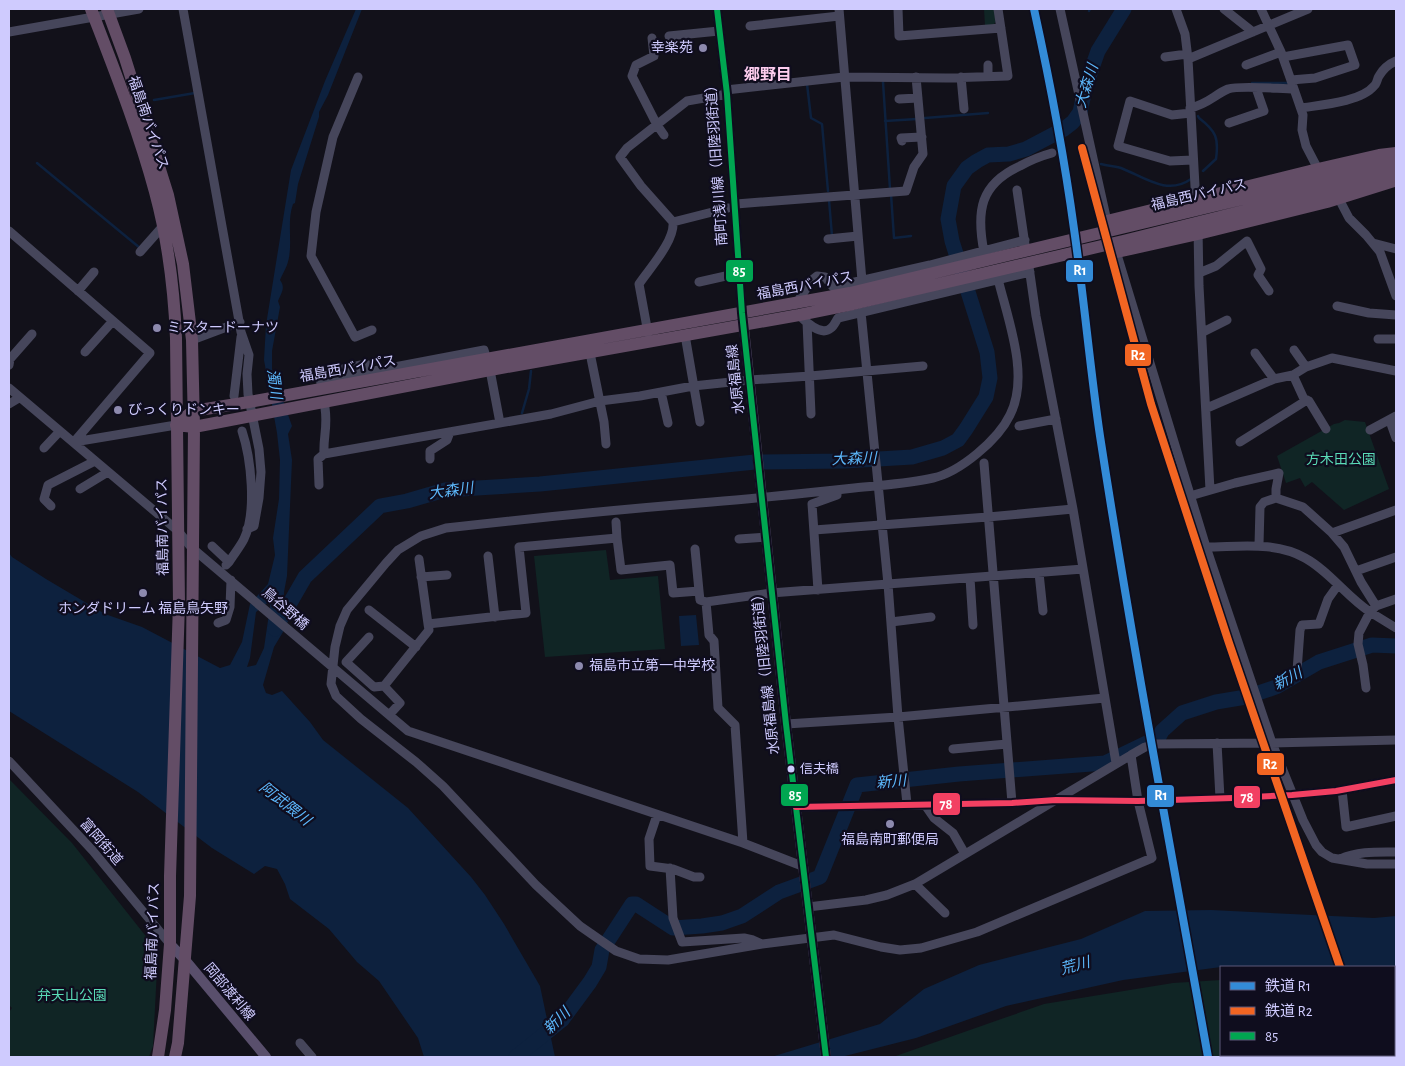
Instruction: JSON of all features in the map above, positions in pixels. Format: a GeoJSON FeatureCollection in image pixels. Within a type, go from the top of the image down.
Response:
{"type":"FeatureCollection","features":[{"type":"Feature","properties":{"kind":"highway","name":"福島南バイパス"},"geometry":{"type":"LineString","coordinates":[[108,12],[128,67],[168,195],[183,264],[192,340],[194,427],[190,896],[186,961],[175,1057]]}},
{"type":"Feature","properties":{"kind":"highway","name":"福島南バイパス"},"geometry":{"type":"LineString","coordinates":[[92,13],[138,134],[156,193],[170,261],[174,299],[178,604],[170,944],[165,1010],[158,1057]]}},
{"type":"Feature","properties":{"kind":"highway"},"geometry":{"type":"LineString","coordinates":[[1108,223],[1318,169],[1396,153]]}},
{"type":"Feature","properties":{"kind":"highway","name":"福島西バイパス"},"geometry":{"type":"LineString","coordinates":[[1316,188],[1396,162]]}},
{"type":"Feature","properties":{"kind":"highway","name":"福島西バイパス"},"geometry":{"type":"LineString","coordinates":[[193,411],[297,393],[489,365],[743,319],[801,314],[855,303],[1316,188],[1396,173]]}},
{"type":"Feature","properties":{"kind":"highway"},"geometry":{"type":"LineString","coordinates":[[1116,250],[1339,199],[1396,180]]}},
{"type":"Feature","properties":{"kind":"highway","name":"福島西バイパス"},"geometry":{"type":"LineString","coordinates":[[649,336],[685,335],[743,319]]}},
{"type":"Feature","properties":{"kind":"highway","name":"福島西バイパス"},"geometry":{"type":"LineString","coordinates":[[176,425],[194,427],[255,416],[489,365]]}},
{"type":"Feature","properties":{"kind":"highway"},"geometry":{"type":"LineString","coordinates":[[176,425],[193,411]]}},
{"type":"Feature","properties":{"kind":"main road","name":"水原福島線"},"geometry":{"type":"LineString","coordinates":[[743,319],[762,494]]}},
{"type":"Feature","properties":{"kind":"main road","name":"水原福島線（旧陸羽街道）"},"geometry":{"type":"LineString","coordinates":[[762,494],[771,593],[811,938]]}},
{"type":"Feature","properties":{"kind":"main road"},"geometry":{"type":"LineString","coordinates":[[811,938],[826,1057]]}},
{"type":"Feature","properties":{"kind":"main road","name":"岡部渡利線"},"geometry":{"type":"LineString","coordinates":[[170,944],[266,1057]]}},
{"type":"Feature","properties":{"kind":"street"},"geometry":{"type":"LineString","coordinates":[[9,32],[92,13],[139,9]]}},
{"type":"Feature","properties":{"kind":"street"},"geometry":{"type":"LineString","coordinates":[[183,9],[240,322],[241,332],[234,396]]}},
{"type":"Feature","properties":{"kind":"street","name":"南町浅川線（旧陸羽街道）"},"geometry":{"type":"LineString","coordinates":[[717,9],[736,205],[743,319]]}},
{"type":"Feature","properties":{"kind":"street"},"geometry":{"type":"LineString","coordinates":[[898,9],[899,36],[1001,28]]}},
{"type":"Feature","properties":{"kind":"street"},"geometry":{"type":"LineString","coordinates":[[649,336],[639,284],[666,245],[674,229],[673,222],[641,186],[620,156],[627,148],[687,102],[726,92],[844,77],[1008,76],[998,9]]}},
{"type":"Feature","properties":{"kind":"street"},"geometry":{"type":"LineString","coordinates":[[1060,9],[1108,223]]}},
{"type":"Feature","properties":{"kind":"street"},"geometry":{"type":"LineString","coordinates":[[1176,9],[1185,34],[1188,57],[1196,201]]}},
{"type":"Feature","properties":{"kind":"street"},"geometry":{"type":"LineString","coordinates":[[1224,9],[1253,32]]}},
{"type":"Feature","properties":{"kind":"street"},"geometry":{"type":"LineString","coordinates":[[1261,9],[1282,55],[1293,85],[1303,115],[1302,130],[1306,146],[1318,169]]}},
{"type":"Feature","properties":{"kind":"street"},"geometry":{"type":"LineString","coordinates":[[1165,57],[1188,57],[1308,9]]}},
{"type":"Feature","properties":{"kind":"street"},"geometry":{"type":"LineString","coordinates":[[750,26],[839,12],[862,281]]}},
{"type":"Feature","properties":{"kind":"street"},"geometry":{"type":"LineString","coordinates":[[669,36],[719,31]]}},
{"type":"Feature","properties":{"kind":"street"},"geometry":{"type":"LineString","coordinates":[[652,38],[654,56],[636,65],[632,76],[657,125],[664,134]]}},
{"type":"Feature","properties":{"kind":"street"},"geometry":{"type":"LineString","coordinates":[[1193,160],[1170,161],[1118,146],[1130,101],[1172,115],[1191,111],[1229,89],[1293,85],[1355,65],[1348,45],[1282,55],[1246,65]]}},
{"type":"Feature","properties":{"kind":"street"},"geometry":{"type":"LineString","coordinates":[[1301,108],[1354,98],[1367,92],[1375,86],[1385,68],[1396,61]]}},
{"type":"Feature","properties":{"kind":"street"},"geometry":{"type":"LineString","coordinates":[[988,65],[988,76]]}},
{"type":"Feature","properties":{"kind":"street"},"geometry":{"type":"LineString","coordinates":[[358,77],[333,137],[316,212],[311,256],[354,338],[372,330]]}},
{"type":"Feature","properties":{"kind":"street"},"geometry":{"type":"LineString","coordinates":[[673,222],[736,205],[906,191],[914,167],[924,154],[916,77]]}},
{"type":"Feature","properties":{"kind":"street"},"geometry":{"type":"LineString","coordinates":[[960,77],[964,109]]}},
{"type":"Feature","properties":{"kind":"street"},"geometry":{"type":"LineString","coordinates":[[1229,123],[1264,111],[1256,88]]}},
{"type":"Feature","properties":{"kind":"street"},"geometry":{"type":"LineString","coordinates":[[899,99],[918,98]]}},
{"type":"Feature","properties":{"kind":"street"},"geometry":{"type":"LineString","coordinates":[[902,141],[902,138],[922,137]]}},
{"type":"Feature","properties":{"kind":"street"},"geometry":{"type":"LineString","coordinates":[[984,252],[979,230],[980,212],[984,197],[992,184],[1012,169],[1052,153]]}},
{"type":"Feature","properties":{"kind":"street"},"geometry":{"type":"LineString","coordinates":[[811,414],[810,376],[801,314],[812,280],[818,276],[825,277],[834,287],[1025,243],[1017,190]]}},
{"type":"Feature","properties":{"kind":"street"},"geometry":{"type":"LineString","coordinates":[[1339,199],[1349,218],[1380,252],[1396,296]]}},
{"type":"Feature","properties":{"kind":"street"},"geometry":{"type":"LineString","coordinates":[[140,252],[163,226]]}},
{"type":"Feature","properties":{"kind":"street"},"geometry":{"type":"LineString","coordinates":[[1198,230],[1210,490]]}},
{"type":"Feature","properties":{"kind":"street"},"geometry":{"type":"LineString","coordinates":[[9,231],[150,353],[74,442]]}},
{"type":"Feature","properties":{"kind":"street"},"geometry":{"type":"LineString","coordinates":[[828,239],[858,236]]}},
{"type":"Feature","properties":{"kind":"street"},"geometry":{"type":"LineString","coordinates":[[1199,273],[1216,266],[1247,242],[1261,269],[1258,275],[1269,291]]}},
{"type":"Feature","properties":{"kind":"street"},"geometry":{"type":"LineString","coordinates":[[1373,243],[1396,249]]}},
{"type":"Feature","properties":{"kind":"street"},"geometry":{"type":"LineString","coordinates":[[1116,250],[1206,546],[1272,743],[1292,796],[1316,845],[1322,852],[1332,858],[1368,864],[1396,864]]}},
{"type":"Feature","properties":{"kind":"street"},"geometry":{"type":"LineString","coordinates":[[801,314],[818,329],[826,331],[855,303],[945,293],[1029,270],[1073,509],[1116,763]]}},
{"type":"Feature","properties":{"kind":"street"},"geometry":{"type":"LineString","coordinates":[[78,291],[94,272]]}},
{"type":"Feature","properties":{"kind":"street"},"geometry":{"type":"LineString","coordinates":[[698,282],[739,273]]}},
{"type":"Feature","properties":{"kind":"street"},"geometry":{"type":"LineString","coordinates":[[995,280],[1017,359],[1017,398],[1011,415],[999,434],[970,459],[934,478],[879,483],[837,490],[762,494],[446,528],[421,536],[398,550],[347,610],[340,626],[331,684],[336,696],[342,702],[443,786],[536,886],[580,926],[616,951],[639,959],[668,960],[762,944],[834,935],[900,950],[921,948],[977,932],[1152,858],[1138,801],[1131,756]]}},
{"type":"Feature","properties":{"kind":"street"},"geometry":{"type":"LineString","coordinates":[[855,303],[868,371],[907,804]]}},
{"type":"Feature","properties":{"kind":"street"},"geometry":{"type":"LineString","coordinates":[[1337,306],[1369,313],[1396,316]]}},
{"type":"Feature","properties":{"kind":"street"},"geometry":{"type":"LineString","coordinates":[[1202,332],[1228,320]]}},
{"type":"Feature","properties":{"kind":"street"},"geometry":{"type":"LineString","coordinates":[[85,352],[112,322]]}},
{"type":"Feature","properties":{"kind":"street"},"geometry":{"type":"LineString","coordinates":[[192,340],[240,322]]}},
{"type":"Feature","properties":{"kind":"street"},"geometry":{"type":"LineString","coordinates":[[241,332],[249,355],[247,374],[255,416],[261,472],[254,526],[247,529]]}},
{"type":"Feature","properties":{"kind":"street"},"geometry":{"type":"LineString","coordinates":[[9,365],[10,359],[32,334]]}},
{"type":"Feature","properties":{"kind":"street"},"geometry":{"type":"LineString","coordinates":[[685,335],[692,386],[700,422]]}},
{"type":"Feature","properties":{"kind":"street"},"geometry":{"type":"LineString","coordinates":[[1378,339],[1396,339]]}},
{"type":"Feature","properties":{"kind":"street"},"geometry":{"type":"LineString","coordinates":[[589,347],[600,401],[606,444]]}},
{"type":"Feature","properties":{"kind":"street"},"geometry":{"type":"LineString","coordinates":[[321,383],[484,350],[489,365],[500,423]]}},
{"type":"Feature","properties":{"kind":"street"},"geometry":{"type":"LineString","coordinates":[[1294,350],[1306,367]]}},
{"type":"Feature","properties":{"kind":"street"},"geometry":{"type":"LineString","coordinates":[[1255,353],[1274,379]]}},
{"type":"Feature","properties":{"kind":"street"},"geometry":{"type":"LineString","coordinates":[[1207,408],[1274,379],[1292,375],[1306,367],[1332,358],[1396,371]]}},
{"type":"Feature","properties":{"kind":"street"},"geometry":{"type":"LineString","coordinates":[[319,484],[318,459],[324,454],[551,414],[600,401],[692,386],[923,366]]}},
{"type":"Feature","properties":{"kind":"street"},"geometry":{"type":"LineString","coordinates":[[1292,375],[1304,399],[1307,400],[1326,429]]}},
{"type":"Feature","properties":{"kind":"street","name":"鳥谷野橋"},"geometry":{"type":"LineString","coordinates":[[9,388],[177,530],[192,548],[222,571],[408,731],[743,843],[802,866]]}},
{"type":"Feature","properties":{"kind":"street"},"geometry":{"type":"LineString","coordinates":[[661,392],[668,423]]}},
{"type":"Feature","properties":{"kind":"street"},"geometry":{"type":"LineString","coordinates":[[9,404],[19,398]]}},
{"type":"Feature","properties":{"kind":"street"},"geometry":{"type":"LineString","coordinates":[[1240,442],[1307,400]]}},
{"type":"Feature","properties":{"kind":"street"},"geometry":{"type":"LineString","coordinates":[[324,454],[327,428],[325,408]]}},
{"type":"Feature","properties":{"kind":"street"},"geometry":{"type":"LineString","coordinates":[[1370,430],[1393,418],[1396,438]]}},
{"type":"Feature","properties":{"kind":"street"},"geometry":{"type":"LineString","coordinates":[[1020,426],[1056,419]]}},
{"type":"Feature","properties":{"kind":"street"},"geometry":{"type":"LineString","coordinates":[[74,442],[176,425]]}},
{"type":"Feature","properties":{"kind":"street"},"geometry":{"type":"LineString","coordinates":[[44,448],[60,431]]}},
{"type":"Feature","properties":{"kind":"street"},"geometry":{"type":"LineString","coordinates":[[222,571],[244,538],[250,510],[250,462],[248,446],[242,431]]}},
{"type":"Feature","properties":{"kind":"street"},"geometry":{"type":"LineString","coordinates":[[430,459],[430,451],[447,440],[450,432]]}},
{"type":"Feature","properties":{"kind":"street"},"geometry":{"type":"LineString","coordinates":[[51,506],[44,499],[48,485],[95,461]]}},
{"type":"Feature","properties":{"kind":"street"},"geometry":{"type":"LineString","coordinates":[[984,463],[1012,803]]}},
{"type":"Feature","properties":{"kind":"street"},"geometry":{"type":"LineString","coordinates":[[80,490],[108,472]]}},
{"type":"Feature","properties":{"kind":"street"},"geometry":{"type":"LineString","coordinates":[[1190,496],[1279,473],[1276,498]]}},
{"type":"Feature","properties":{"kind":"street"},"geometry":{"type":"LineString","coordinates":[[818,590],[812,504],[837,494],[837,490]]}},
{"type":"Feature","properties":{"kind":"street"},"geometry":{"type":"LineString","coordinates":[[1259,546],[1260,507],[1264,502],[1276,498],[1303,506],[1344,547],[1373,609]]}},
{"type":"Feature","properties":{"kind":"street"},"geometry":{"type":"LineString","coordinates":[[814,530],[882,526],[1073,509]]}},
{"type":"Feature","properties":{"kind":"street"},"geometry":{"type":"LineString","coordinates":[[1332,533],[1396,510]]}},
{"type":"Feature","properties":{"kind":"street"},"geometry":{"type":"LineString","coordinates":[[616,522],[621,570],[670,565],[673,593],[699,591]]}},
{"type":"Feature","properties":{"kind":"street"},"geometry":{"type":"LineString","coordinates":[[739,539],[766,537]]}},
{"type":"Feature","properties":{"kind":"street"},"geometry":{"type":"LineString","coordinates":[[428,624],[526,613],[519,547],[618,538]]}},
{"type":"Feature","properties":{"kind":"street"},"geometry":{"type":"LineString","coordinates":[[212,546],[229,562]]}},
{"type":"Feature","properties":{"kind":"street"},"geometry":{"type":"LineString","coordinates":[[1206,546],[1259,546],[1274,548],[1306,559],[1338,585],[1357,604],[1373,609],[1396,628]]}},
{"type":"Feature","properties":{"kind":"street"},"geometry":{"type":"LineString","coordinates":[[695,549],[700,600],[706,602],[771,593],[1083,569]]}},
{"type":"Feature","properties":{"kind":"street"},"geometry":{"type":"LineString","coordinates":[[488,556],[495,616]]}},
{"type":"Feature","properties":{"kind":"street"},"geometry":{"type":"LineString","coordinates":[[1356,571],[1396,557]]}},
{"type":"Feature","properties":{"kind":"street"},"geometry":{"type":"LineString","coordinates":[[369,637],[346,662],[374,687],[384,686],[429,630],[419,559]]}},
{"type":"Feature","properties":{"kind":"street"},"geometry":{"type":"LineString","coordinates":[[1039,573],[1043,611]]}},
{"type":"Feature","properties":{"kind":"street"},"geometry":{"type":"LineString","coordinates":[[421,577],[447,575]]}},
{"type":"Feature","properties":{"kind":"street"},"geometry":{"type":"LineString","coordinates":[[970,578],[973,625]]}},
{"type":"Feature","properties":{"kind":"street"},"geometry":{"type":"LineString","coordinates":[[218,624],[226,620],[230,607],[231,580]]}},
{"type":"Feature","properties":{"kind":"street"},"geometry":{"type":"LineString","coordinates":[[1297,671],[1300,630],[1302,626],[1319,624],[1328,599],[1338,585]]}},
{"type":"Feature","properties":{"kind":"street"},"geometry":{"type":"LineString","coordinates":[[1366,688],[1358,644],[1358,633],[1373,609],[1396,599]]}},
{"type":"Feature","properties":{"kind":"street"},"geometry":{"type":"LineString","coordinates":[[706,602],[709,635],[714,642],[718,708],[735,725],[743,843]]}},
{"type":"Feature","properties":{"kind":"street"},"geometry":{"type":"LineString","coordinates":[[369,610],[416,647]]}},
{"type":"Feature","properties":{"kind":"street"},"geometry":{"type":"LineString","coordinates":[[891,622],[931,617]]}},
{"type":"Feature","properties":{"kind":"street"},"geometry":{"type":"LineString","coordinates":[[384,686],[400,703],[390,714]]}},
{"type":"Feature","properties":{"kind":"street"},"geometry":{"type":"LineString","coordinates":[[786,724],[898,717],[1105,698]]}},
{"type":"Feature","properties":{"kind":"street"},"geometry":{"type":"LineString","coordinates":[[808,907],[887,895],[915,884],[1145,747],[1156,744],[1396,740]]}},
{"type":"Feature","properties":{"kind":"street"},"geometry":{"type":"LineString","coordinates":[[1216,743],[1220,798]]}},
{"type":"Feature","properties":{"kind":"street"},"geometry":{"type":"LineString","coordinates":[[953,749],[1007,744]]}},
{"type":"Feature","properties":{"kind":"street","name":"富岡街道"},"geometry":{"type":"LineString","coordinates":[[9,760],[93,851],[170,944]]}},
{"type":"Feature","properties":{"kind":"street"},"geometry":{"type":"LineString","coordinates":[[796,807],[1012,803],[1056,800],[1138,801],[1292,796],[1342,790],[1396,780]]}},
{"type":"Feature","properties":{"kind":"street"},"geometry":{"type":"LineString","coordinates":[[1342,790],[1346,827],[1396,816]]}},
{"type":"Feature","properties":{"kind":"street"},"geometry":{"type":"LineString","coordinates":[[925,805],[934,818],[953,833],[965,854]]}},
{"type":"Feature","properties":{"kind":"street"},"geometry":{"type":"LineString","coordinates":[[657,815],[649,839],[650,866],[670,868],[694,877],[700,877]]}},
{"type":"Feature","properties":{"kind":"street"},"geometry":{"type":"LineString","coordinates":[[1340,859],[1363,852],[1396,852]]}},
{"type":"Feature","properties":{"kind":"street"},"geometry":{"type":"LineString","coordinates":[[670,868],[673,918],[682,942],[744,938],[762,944]]}},
{"type":"Feature","properties":{"kind":"street"},"geometry":{"type":"LineString","coordinates":[[915,884],[946,913]]}},
{"type":"Feature","properties":{"kind":"street"},"geometry":{"type":"LineString","coordinates":[[300,1042],[312,1057]]}},
{"type":"Feature","properties":{"kind":"green space"},"geometry":{"type":"Polygon","coordinates":[[[984,9],[995,9],[997,20],[994,24],[985,26],[984,9]]]}},
{"type":"Feature","properties":{"kind":"green space","name":"方木田公園"},"geometry":{"type":"Polygon","coordinates":[[[1345,420],[1365,422],[1389,489],[1344,510],[1312,482],[1305,487],[1300,478],[1286,483],[1277,456],[1334,424],[1345,420]]]}},
{"type":"Feature","properties":{"kind":"green space"},"geometry":{"type":"Polygon","coordinates":[[[606,550],[610,580],[658,576],[665,649],[545,657],[534,556],[606,550]]]}},
{"type":"Feature","properties":{"kind":"green space","name":"弁天山公園"},"geometry":{"type":"Polygon","coordinates":[[[9,779],[72,843],[156,949],[157,969],[153,1046],[149,1057],[9,1057],[9,1012],[12,1008],[9,1005],[9,779]]]}},
{"type":"Feature","properties":{"kind":"green space"},"geometry":{"type":"Polygon","coordinates":[[[1220,980],[1220,1056],[1395,1056],[1396,989],[1396,1057],[893,1057],[1044,1004],[1173,983],[1220,980]]]}},
{"type":"Feature","properties":{"kind":"water"},"geometry":{"type":"Polygon","coordinates":[[[356,9],[362,9],[328,95],[319,112],[298,184],[295,203],[291,211],[289,258],[280,280],[283,288],[278,301],[280,307],[272,351],[272,369],[292,426],[288,434],[292,460],[283,632],[274,647],[263,685],[266,693],[272,695],[282,691],[310,722],[323,740],[408,808],[471,877],[504,924],[540,986],[555,1057],[424,1057],[418,1038],[379,981],[357,962],[329,929],[290,899],[277,869],[265,866],[254,874],[212,848],[138,792],[9,711],[9,553],[12,557],[46,579],[105,614],[142,627],[220,668],[230,665],[242,642],[250,604],[268,584],[275,555],[273,538],[279,499],[280,460],[264,360],[266,325],[291,170],[325,81],[356,9]],[[271,600],[256,612],[250,658],[247,667],[256,665],[264,648],[271,600]]]}},
{"type":"Feature","properties":{"kind":"water"},"geometry":{"type":"Polygon","coordinates":[[[696,615],[699,645],[681,646],[679,616],[696,615]]]}},
{"type":"Feature","properties":{"kind":"water","name":"荒川"},"geometry":{"type":"Polygon","coordinates":[[[1211,910],[1374,918],[1396,916],[1396,981],[1395,966],[1220,966],[1123,980],[1006,1006],[916,1038],[841,1057],[771,1057],[880,1024],[924,989],[979,965],[1081,939],[1145,911],[1211,910]]]}},
{"type":"Feature","properties":{"kind":"waterway","name":"大森川"},"geometry":{"type":"LineString","coordinates":[[275,629],[305,577],[380,506],[407,501],[445,490],[540,484],[755,462],[845,461],[912,457],[943,448],[958,440],[986,397],[990,378],[987,352],[952,241],[948,219],[954,186],[967,168],[988,155],[1009,154],[1026,149],[1064,129],[1073,122],[1080,112],[1086,85],[1098,51],[1124,9]]}},
{"type":"Feature","properties":{"kind":"waterway"},"geometry":{"type":"LineString","coordinates":[[883,82],[890,189]]}},
{"type":"Feature","properties":{"kind":"waterway"},"geometry":{"type":"LineString","coordinates":[[1252,83],[1288,83]]}},
{"type":"Feature","properties":{"kind":"waterway"},"geometry":{"type":"LineString","coordinates":[[807,84],[811,118],[822,124],[828,191]]}},
{"type":"Feature","properties":{"kind":"waterway"},"geometry":{"type":"LineString","coordinates":[[154,100],[195,93]]}},
{"type":"Feature","properties":{"kind":"waterway"},"geometry":{"type":"LineString","coordinates":[[925,118],[988,113]]}},
{"type":"Feature","properties":{"kind":"waterway"},"geometry":{"type":"LineString","coordinates":[[1198,116],[1213,131],[1217,146],[1216,159],[1203,171]]}},
{"type":"Feature","properties":{"kind":"waterway"},"geometry":{"type":"LineString","coordinates":[[885,121],[917,119]]}},
{"type":"Feature","properties":{"kind":"waterway"},"geometry":{"type":"LineString","coordinates":[[37,163],[140,248]]}},
{"type":"Feature","properties":{"kind":"waterway"},"geometry":{"type":"LineString","coordinates":[[1101,164],[1121,168],[1147,180],[1164,185],[1173,186],[1191,179]]}},
{"type":"Feature","properties":{"kind":"waterway"},"geometry":{"type":"LineString","coordinates":[[891,194],[894,238],[911,236]]}},
{"type":"Feature","properties":{"kind":"waterway"},"geometry":{"type":"LineString","coordinates":[[829,200],[832,236]]}},
{"type":"Feature","properties":{"kind":"waterway"},"geometry":{"type":"LineString","coordinates":[[522,413],[529,389],[531,371]]}},
{"type":"Feature","properties":{"kind":"waterway","name":"新川"},"geometry":{"type":"LineString","coordinates":[[516,1057],[562,1020],[590,982],[599,967],[602,950],[632,904],[636,904],[673,928],[702,926],[722,923],[742,916],[779,892],[820,877],[857,785],[959,774],[1105,763],[1159,737],[1162,731],[1182,713],[1216,702],[1246,697],[1276,687],[1319,662],[1372,645],[1396,646]]}},
{"type":"Feature","properties":{"kind":"rail line","name":"R1"},"geometry":{"type":"LineString","coordinates":[[1034,9],[1066,174],[1100,436],[1125,592],[1208,1057]]}},
{"type":"Feature","properties":{"kind":"rail line","name":"R2"},"geometry":{"type":"LineString","coordinates":[[1082,148],[1151,404],[1229,643],[1340,966]]}},
{"type":"Feature","properties":{"kind":"transit line","name":"85"},"geometry":{"type":"LineString","coordinates":[[717,9],[727,94],[742,313],[786,724],[826,1057]]}},
{"type":"Feature","properties":{"kind":"transit line","name":"78"},"geometry":{"type":"LineString","coordinates":[[796,807],[1012,803],[1056,800],[1138,801],[1233,798],[1336,791],[1396,780]]}},
{"type":"Feature","properties":{"kind":"place","name":"幸楽苑"},"geometry":{"type":"Point","coordinates":[703,48]}},
{"type":"Feature","properties":{"kind":"place","name":"ミスタードーナツ"},"geometry":{"type":"Point","coordinates":[157,328]}},
{"type":"Feature","properties":{"kind":"place","name":"びっくりドンキー"},"geometry":{"type":"Point","coordinates":[118,410]}},
{"type":"Feature","properties":{"kind":"place","name":"ホンダドリーム 福島鳥矢野"},"geometry":{"type":"Point","coordinates":[143,593]}},
{"type":"Feature","properties":{"kind":"place","name":"福島市立第一中学校"},"geometry":{"type":"Point","coordinates":[579,666]}},
{"type":"Feature","properties":{"kind":"place","name":"信夫橋"},"geometry":{"type":"Point","coordinates":[791,769]}},
{"type":"Feature","properties":{"kind":"place","name":"福島南町郵便局"},"geometry":{"type":"Point","coordinates":[890,824]}},
{"type":"Feature","properties":{"kind":"district","name":"郷野目"},"geometry":{"type":"Point","coordinates":[768,75]}},
{"type":"Feature","properties":{"kind":"water label","name":"濁川"},"geometry":{"type":"Point","coordinates":[274,384]}},
{"type":"Feature","properties":{"kind":"water label","name":"阿武隈川"},"geometry":{"type":"Point","coordinates":[285,804]}}]}
